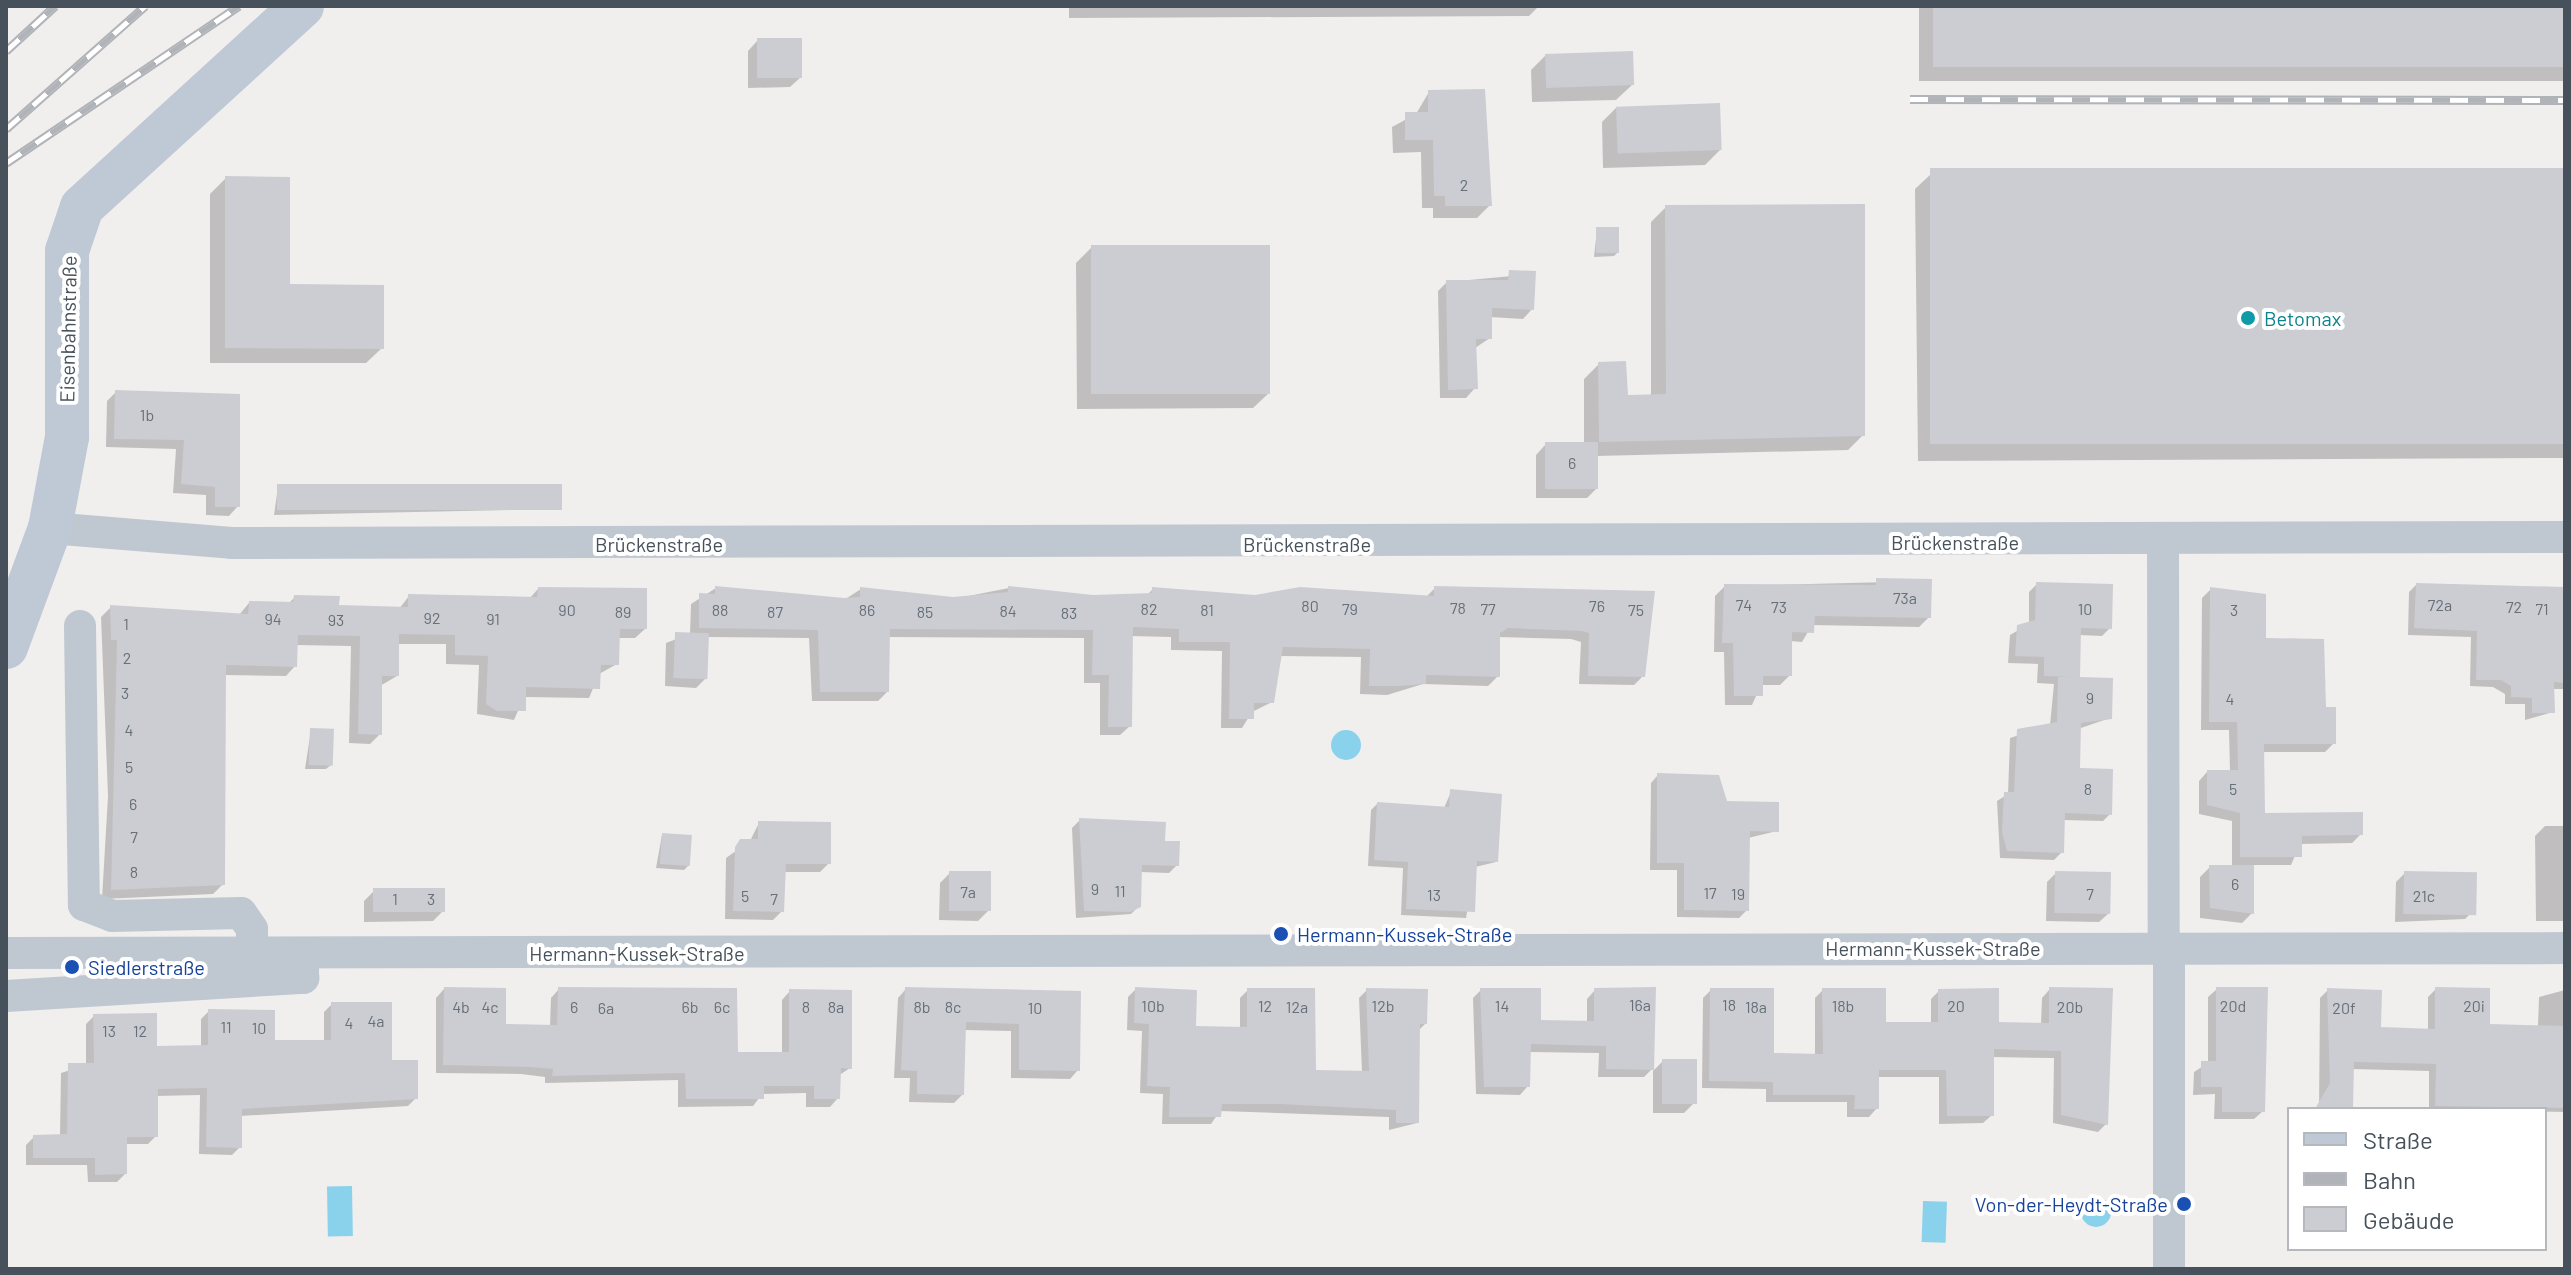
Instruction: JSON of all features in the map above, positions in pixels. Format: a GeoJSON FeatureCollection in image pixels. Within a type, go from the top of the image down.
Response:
{"type":"FeatureCollection","features":[{"type":"Feature","properties":{"kind":"street","name":"Eisenbahnstraße"},"geometry":{"type":"LineString","coordinates":[[6,647],[50,528],[67,437],[67,251],[82,207],[302,6]]}},
{"type":"Feature","properties":{"kind":"street","name":"Brückenstraße"},"geometry":{"type":"LineString","coordinates":[[50,528],[231,543],[2163,543],[2565,537]]}},
{"type":"Feature","properties":{"kind":"street"},"geometry":{"type":"LineString","coordinates":[[2163,543],[2169,1269]]}},
{"type":"Feature","properties":{"kind":"street"},"geometry":{"type":"LineString","coordinates":[[80,626],[84,905],[112,916],[241,913],[252,929],[252,953]]}},
{"type":"Feature","properties":{"kind":"street","name":"Hermann-Kussek-Straße"},"geometry":{"type":"LineString","coordinates":[[6,953],[2565,948]]}},
{"type":"Feature","properties":{"kind":"street"},"geometry":{"type":"LineString","coordinates":[[6,996],[303,978],[303,954]]}},
{"type":"Feature","properties":{"kind":"water"},"geometry":{"type":"Polygon","coordinates":[[[1346,730],[1352,731],[1360,739],[1360,751],[1352,759],[1346,760],[1340,759],[1332,751],[1331,745],[1332,739],[1340,731],[1346,730]]]}},
{"type":"Feature","properties":{"kind":"water"},"geometry":{"type":"Polygon","coordinates":[[[327,1186],[352,1186],[353,1236],[328,1236],[327,1186]]]}},
{"type":"Feature","properties":{"kind":"water"},"geometry":{"type":"Polygon","coordinates":[[[2096,1197],[2107,1201],[2111,1212],[2107,1223],[2096,1227],[2085,1223],[2081,1212],[2085,1201],[2096,1197]]]}},
{"type":"Feature","properties":{"kind":"water"},"geometry":{"type":"Polygon","coordinates":[[[1923,1201],[1947,1202],[1946,1243],[1922,1242],[1923,1201]]]}},
{"type":"Feature","properties":{"kind":"building"},"geometry":{"type":"Polygon","coordinates":[[[1933,6],[2565,6],[2565,67],[1933,67],[1933,6]]]}},
{"type":"Feature","properties":{"kind":"building"},"geometry":{"type":"Polygon","coordinates":[[[757,38],[802,38],[802,78],[757,78],[757,38]]]}},
{"type":"Feature","properties":{"kind":"building"},"geometry":{"type":"Polygon","coordinates":[[[1633,51],[1634,85],[1546,88],[1545,54],[1633,51]]]}},
{"type":"Feature","properties":{"kind":"building"},"geometry":{"type":"Polygon","coordinates":[[[1485,89],[1492,206],[1445,206],[1445,196],[1434,196],[1433,140],[1405,140],[1405,112],[1428,112],[1428,90],[1485,89]]]}},
{"type":"Feature","properties":{"kind":"building"},"geometry":{"type":"Polygon","coordinates":[[[1720,103],[1722,150],[1618,154],[1616,107],[1720,103]]]}},
{"type":"Feature","properties":{"kind":"building","name":"Betomax"},"geometry":{"type":"Polygon","coordinates":[[[1930,168],[2565,168],[2565,444],[1930,444],[1930,168]]]}},
{"type":"Feature","properties":{"kind":"building"},"geometry":{"type":"Polygon","coordinates":[[[225,176],[290,177],[290,284],[384,285],[384,349],[225,348],[225,176]]]}},
{"type":"Feature","properties":{"kind":"building"},"geometry":{"type":"Polygon","coordinates":[[[1865,204],[1865,436],[1599,442],[1598,362],[1626,361],[1628,395],[1666,394],[1665,205],[1865,204]]]}},
{"type":"Feature","properties":{"kind":"building"},"geometry":{"type":"Polygon","coordinates":[[[1596,227],[1619,227],[1619,253],[1596,253],[1596,227]]]}},
{"type":"Feature","properties":{"kind":"building"},"geometry":{"type":"Polygon","coordinates":[[[1091,245],[1270,245],[1270,394],[1091,394],[1091,245]]]}},
{"type":"Feature","properties":{"kind":"building"},"geometry":{"type":"Polygon","coordinates":[[[1509,270],[1536,271],[1534,310],[1492,308],[1492,339],[1476,339],[1478,389],[1448,390],[1446,280],[1508,280],[1509,270]]]}},
{"type":"Feature","properties":{"kind":"building"},"geometry":{"type":"Polygon","coordinates":[[[115,390],[240,394],[240,507],[215,507],[215,487],[181,484],[184,440],[114,439],[115,390]]]}},
{"type":"Feature","properties":{"kind":"building"},"geometry":{"type":"Polygon","coordinates":[[[1545,442],[1598,442],[1598,489],[1545,489],[1545,442]]]}},
{"type":"Feature","properties":{"kind":"building"},"geometry":{"type":"Polygon","coordinates":[[[277,484],[562,484],[562,510],[277,510],[277,484]]]}},
{"type":"Feature","properties":{"kind":"building"},"geometry":{"type":"Polygon","coordinates":[[[1876,578],[1932,579],[1931,618],[1815,616],[1814,633],[1792,632],[1792,676],[1763,676],[1763,696],[1734,696],[1733,643],[1722,643],[1724,584],[1876,585],[1876,578]]]}},
{"type":"Feature","properties":{"kind":"building"},"geometry":{"type":"Polygon","coordinates":[[[2036,582],[2113,584],[2112,629],[2081,628],[2080,677],[2113,678],[2112,719],[2081,723],[2080,768],[2113,769],[2112,815],[2065,813],[2064,853],[2007,851],[2002,832],[2004,792],[2014,792],[2017,729],[2057,722],[2058,677],[2073,677],[2044,676],[2044,657],[2015,656],[2017,625],[2035,620],[2036,582]]]}},
{"type":"Feature","properties":{"kind":"building"},"geometry":{"type":"Polygon","coordinates":[[[2416,583],[2565,587],[2565,683],[2554,682],[2555,713],[2532,713],[2532,698],[2511,697],[2511,686],[2501,680],[2476,680],[2477,631],[2414,628],[2416,583]]]}},
{"type":"Feature","properties":{"kind":"building"},"geometry":{"type":"Polygon","coordinates":[[[715,586],[844,598],[860,597],[860,587],[953,597],[1008,592],[1008,586],[1093,595],[1152,593],[1152,587],[1255,595],[1300,587],[1434,596],[1434,586],[1655,591],[1645,677],[1588,676],[1589,633],[1581,631],[1508,628],[1500,633],[1500,677],[1426,675],[1426,684],[1398,686],[1369,686],[1370,649],[1283,647],[1274,703],[1254,703],[1254,719],[1229,719],[1230,642],[1179,642],[1179,629],[1133,627],[1132,727],[1108,727],[1109,675],[1092,675],[1093,630],[890,629],[889,692],[820,692],[818,630],[699,628],[699,593],[715,594],[715,586]]]}},
{"type":"Feature","properties":{"kind":"building"},"geometry":{"type":"Polygon","coordinates":[[[538,587],[647,588],[647,629],[620,629],[619,665],[601,665],[600,689],[526,687],[526,711],[497,711],[486,704],[488,656],[455,655],[455,635],[399,634],[399,676],[382,676],[382,735],[358,734],[360,636],[298,635],[297,667],[226,665],[225,885],[111,890],[117,640],[111,640],[110,605],[248,614],[249,601],[293,602],[294,595],[340,596],[339,605],[408,607],[408,594],[537,597],[538,587]]]}},
{"type":"Feature","properties":{"kind":"building"},"geometry":{"type":"Polygon","coordinates":[[[2210,587],[2266,594],[2266,638],[2324,639],[2326,707],[2336,707],[2336,744],[2264,744],[2265,813],[2363,812],[2363,835],[2302,836],[2302,857],[2240,857],[2240,813],[2207,805],[2207,770],[2238,770],[2237,722],[2209,722],[2210,587]]]}},
{"type":"Feature","properties":{"kind":"building"},"geometry":{"type":"Polygon","coordinates":[[[675,632],[709,633],[707,679],[673,678],[675,632]]]}},
{"type":"Feature","properties":{"kind":"building"},"geometry":{"type":"Polygon","coordinates":[[[310,728],[334,729],[333,766],[309,765],[310,728]]]}},
{"type":"Feature","properties":{"kind":"building"},"geometry":{"type":"Polygon","coordinates":[[[1657,773],[1719,775],[1727,801],[1779,802],[1779,832],[1750,831],[1749,911],[1684,910],[1684,863],[1657,863],[1657,773]]]}},
{"type":"Feature","properties":{"kind":"building"},"geometry":{"type":"Polygon","coordinates":[[[1450,789],[1502,794],[1498,862],[1477,861],[1475,912],[1406,909],[1408,862],[1374,860],[1377,802],[1449,807],[1450,789]]]}},
{"type":"Feature","properties":{"kind":"building"},"geometry":{"type":"Polygon","coordinates":[[[1079,818],[1166,822],[1165,841],[1180,841],[1179,866],[1142,865],[1141,907],[1130,912],[1084,911],[1079,818]]]}},
{"type":"Feature","properties":{"kind":"building"},"geometry":{"type":"Polygon","coordinates":[[[758,821],[831,822],[831,864],[786,864],[784,912],[733,911],[735,847],[740,839],[758,839],[758,821]]]}},
{"type":"Feature","properties":{"kind":"building"},"geometry":{"type":"Polygon","coordinates":[[[662,833],[692,835],[690,866],[660,864],[662,833]]]}},
{"type":"Feature","properties":{"kind":"building"},"geometry":{"type":"Polygon","coordinates":[[[2209,865],[2254,865],[2254,914],[2210,908],[2209,865]]]}},
{"type":"Feature","properties":{"kind":"building"},"geometry":{"type":"Polygon","coordinates":[[[949,871],[991,871],[991,911],[949,911],[949,871]]]}},
{"type":"Feature","properties":{"kind":"building"},"geometry":{"type":"Polygon","coordinates":[[[2055,871],[2111,872],[2110,914],[2054,913],[2055,871]]]}},
{"type":"Feature","properties":{"kind":"building"},"geometry":{"type":"Polygon","coordinates":[[[2404,871],[2477,872],[2476,915],[2403,914],[2404,871]]]}},
{"type":"Feature","properties":{"kind":"building"},"geometry":{"type":"Polygon","coordinates":[[[373,888],[445,888],[445,912],[373,912],[373,888]]]}},
{"type":"Feature","properties":{"kind":"building"},"geometry":{"type":"Polygon","coordinates":[[[444,987],[506,988],[506,1024],[557,1025],[558,987],[737,988],[738,1052],[789,1052],[789,989],[852,990],[852,1069],[841,1068],[840,1099],[814,1099],[814,1086],[764,1086],[764,1099],[686,1099],[685,1073],[552,1076],[553,1069],[443,1065],[444,987]]]}},
{"type":"Feature","properties":{"kind":"building"},"geometry":{"type":"Polygon","coordinates":[[[905,987],[1081,991],[1080,1071],[1019,1070],[1019,1024],[966,1022],[964,1095],[917,1094],[917,1071],[901,1070],[905,987]]]}},
{"type":"Feature","properties":{"kind":"building"},"geometry":{"type":"Polygon","coordinates":[[[1135,987],[1197,990],[1196,1026],[1247,1027],[1247,988],[1315,988],[1316,1070],[1369,1071],[1366,988],[1428,989],[1427,1024],[1420,1024],[1419,1123],[1396,1123],[1396,1110],[1280,1104],[1222,1104],[1221,1117],[1169,1117],[1170,1087],[1147,1086],[1149,1024],[1134,1023],[1135,987]]]}},
{"type":"Feature","properties":{"kind":"building"},"geometry":{"type":"Polygon","coordinates":[[[1656,987],[1654,1070],[1606,1069],[1606,1046],[1531,1044],[1530,1087],[1484,1087],[1480,988],[1541,988],[1541,1020],[1594,1021],[1594,988],[1656,987]]]}},
{"type":"Feature","properties":{"kind":"building"},"geometry":{"type":"Polygon","coordinates":[[[2049,987],[2113,988],[2108,1125],[2061,1115],[2061,1051],[1994,1049],[1994,1116],[1947,1116],[1946,1070],[1879,1070],[1879,1109],[1854,1109],[1855,1095],[1773,1095],[1773,1082],[1709,1081],[1710,988],[1774,988],[1774,1053],[1823,1054],[1822,988],[1886,988],[1886,1022],[1938,1022],[1938,989],[1999,988],[1999,1022],[2049,1023],[2049,987]]]}},
{"type":"Feature","properties":{"kind":"building"},"geometry":{"type":"Polygon","coordinates":[[[2216,987],[2268,987],[2265,1112],[2222,1112],[2222,1087],[2201,1087],[2201,1061],[2216,1061],[2216,987]]]}},
{"type":"Feature","properties":{"kind":"building"},"geometry":{"type":"Polygon","coordinates":[[[2435,987],[2490,988],[2490,1024],[2565,1026],[2565,1108],[2435,1106],[2436,1064],[2354,1062],[2353,1107],[2316,1107],[2330,1083],[2327,988],[2382,990],[2381,1027],[2435,1029],[2435,987]]]}},
{"type":"Feature","properties":{"kind":"building"},"geometry":{"type":"Polygon","coordinates":[[[331,1002],[392,1002],[392,1060],[418,1060],[418,1099],[242,1109],[242,1148],[206,1147],[207,1088],[158,1089],[158,1137],[127,1137],[127,1174],[95,1175],[95,1158],[33,1158],[33,1135],[67,1134],[68,1063],[94,1063],[93,1014],[157,1013],[157,1046],[208,1045],[208,1009],[275,1010],[275,1040],[331,1040],[331,1002]]]}},
{"type":"Feature","properties":{"kind":"building"},"geometry":{"type":"Polygon","coordinates":[[[1662,1059],[1697,1059],[1697,1104],[1662,1104],[1662,1059]]]}},
{"type":"Feature","properties":{"kind":"railway"},"geometry":{"type":"LineString","coordinates":[[6,51],[55,6]]}},
{"type":"Feature","properties":{"kind":"railway"},"geometry":{"type":"LineString","coordinates":[[6,129],[145,6]]}},
{"type":"Feature","properties":{"kind":"railway"},"geometry":{"type":"LineString","coordinates":[[6,163],[239,6]]}},
{"type":"Feature","properties":{"kind":"railway"},"geometry":{"type":"LineString","coordinates":[[1910,99],[2565,100]]}},
{"type":"Feature","properties":{"kind":"place","name":"Betomax"},"geometry":{"type":"Point","coordinates":[2248,318]}},
{"type":"Feature","properties":{"kind":"place","name":"Hermann-Kussek-Straße"},"geometry":{"type":"Point","coordinates":[1281,934]}},
{"type":"Feature","properties":{"kind":"place","name":"Siedlerstraße"},"geometry":{"type":"Point","coordinates":[72,967]}},
{"type":"Feature","properties":{"kind":"place","name":"Von-der-Heydt-Straße"},"geometry":{"type":"Point","coordinates":[2184,1204]}}]}
